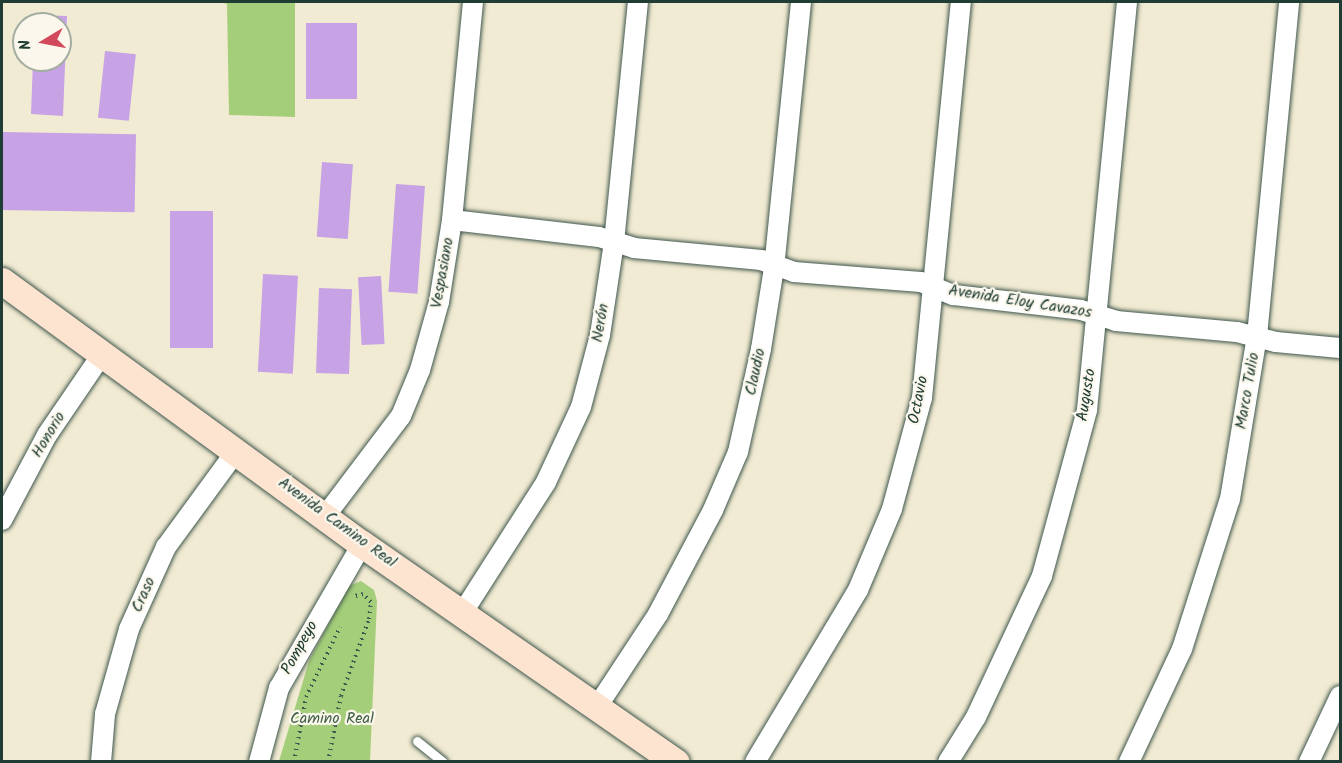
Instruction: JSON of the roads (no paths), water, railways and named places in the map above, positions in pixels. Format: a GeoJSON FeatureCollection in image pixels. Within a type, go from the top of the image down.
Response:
{"type":"FeatureCollection","features":[{"type":"Feature","properties":{"kind":"street","name":"Vespasiano"},"geometry":{"type":"LineString","coordinates":[[326,515],[400,416],[420,370],[440,302],[452,220],[473,2]]}},
{"type":"Feature","properties":{"kind":"street","name":"Nerón"},"geometry":{"type":"LineString","coordinates":[[463,612],[546,482],[580,407],[600,335],[614,242],[638,2]]}},
{"type":"Feature","properties":{"kind":"street","name":"Claudio"},"geometry":{"type":"LineString","coordinates":[[597,707],[658,614],[713,510],[738,452],[761,350],[774,268],[801,2]]}},
{"type":"Feature","properties":{"kind":"street","name":"Octavio"},"geometry":{"type":"LineString","coordinates":[[755,762],[858,590],[892,509],[922,398],[961,2]]}},
{"type":"Feature","properties":{"kind":"street","name":"Augusto"},"geometry":{"type":"LineString","coordinates":[[948,762],[976,717],[1042,576],[1086,410],[1098,314],[1127,2]]}},
{"type":"Feature","properties":{"kind":"street","name":"Marco Tulio"},"geometry":{"type":"LineString","coordinates":[[1130,762],[1182,649],[1230,499],[1257,336],[1289,2]]}},
{"type":"Feature","properties":{"kind":"street","name":"Avenida Eloy Cavazos"},"geometry":{"type":"LineString","coordinates":[[452,220],[599,237],[634,248],[761,260],[774,268],[921,282],[954,295],[1098,314],[1116,321],[1257,336],[1276,342],[1341,348]]}},
{"type":"Feature","properties":{"kind":"street","name":"Avenida Camino Real"},"geometry":{"type":"LineString","coordinates":[[2,281],[326,515],[362,544],[676,762]]}},
{"type":"Feature","properties":{"kind":"street","name":"Honorio"},"geometry":{"type":"LineString","coordinates":[[2,520],[47,435],[103,354]]}},
{"type":"Feature","properties":{"kind":"street","name":"Craso"},"geometry":{"type":"LineString","coordinates":[[101,762],[105,714],[129,629],[166,547],[237,450]]}},
{"type":"Feature","properties":{"kind":"street","name":"Pompeyo"},"geometry":{"type":"LineString","coordinates":[[259,762],[279,688],[362,544]]}},
{"type":"Feature","properties":{"kind":"street"},"geometry":{"type":"LineString","coordinates":[[1309,762],[1341,696]]}},
{"type":"Feature","properties":{"kind":"lane"},"geometry":{"type":"LineString","coordinates":[[417,741],[443,762]]}},
{"type":"Feature","properties":{"kind":"park label","name":"Camino Real"},"geometry":{"type":"Point","coordinates":[332,719]}}]}
